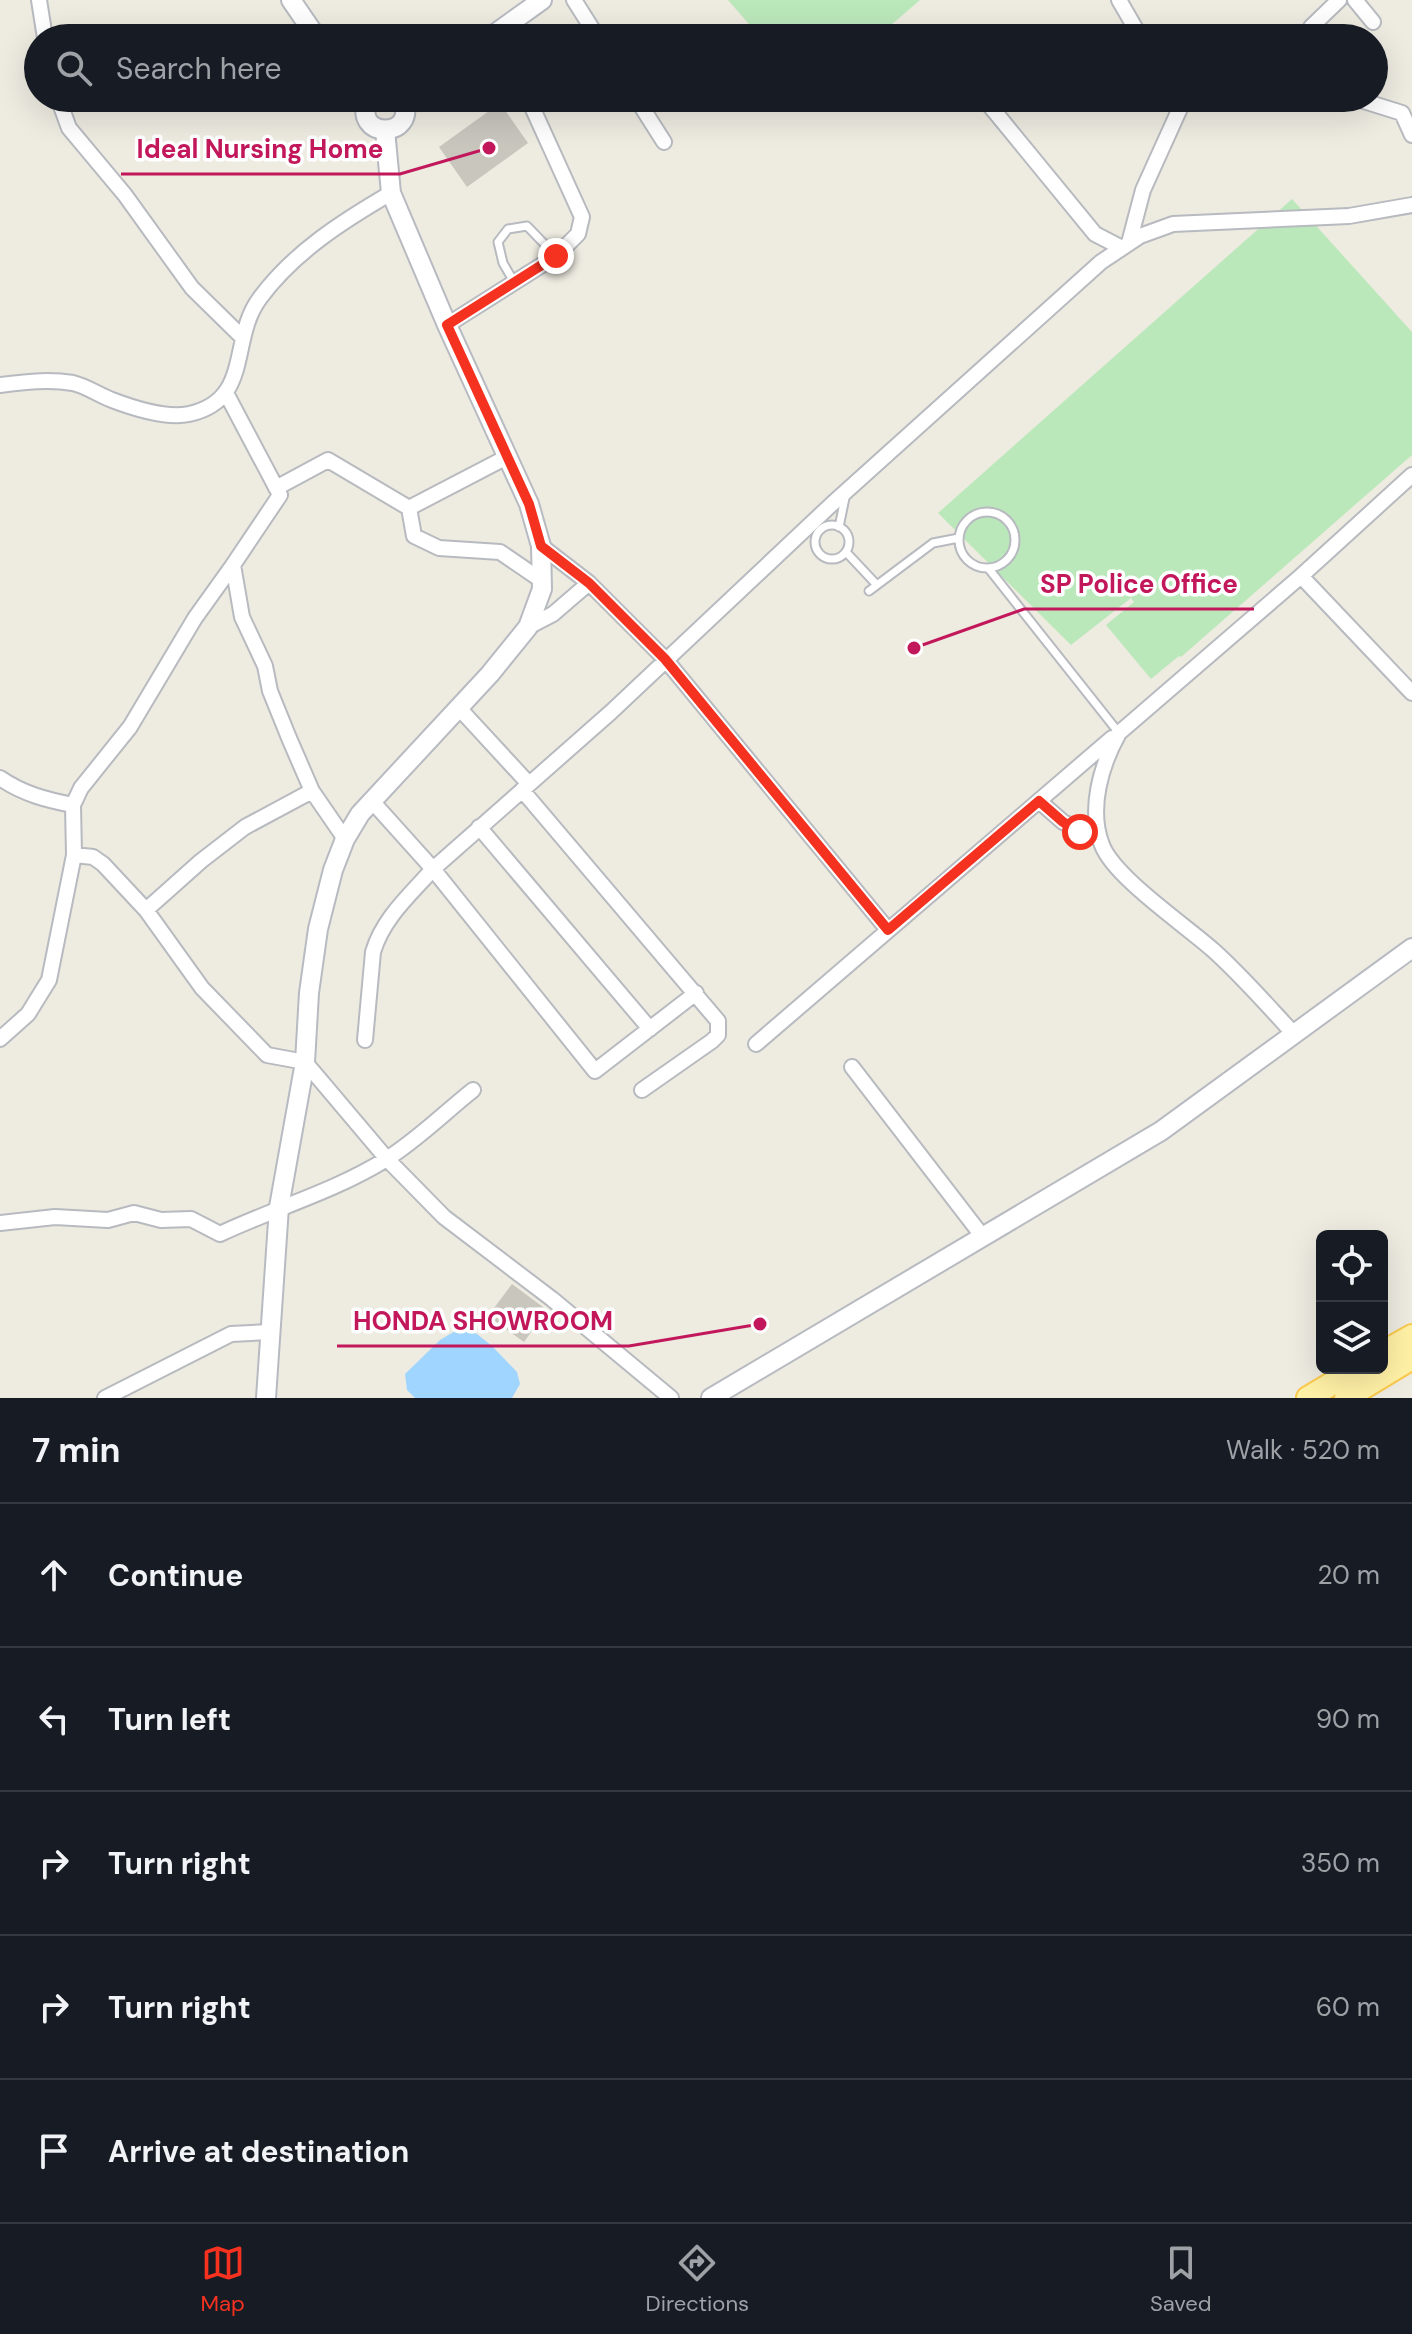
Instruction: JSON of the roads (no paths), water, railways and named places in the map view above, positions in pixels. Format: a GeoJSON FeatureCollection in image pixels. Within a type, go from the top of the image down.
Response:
{"type":"FeatureCollection","features":[{"type":"Feature","properties":{"kind":"main road"},"geometry":{"type":"LineString","coordinates":[[291,0],[307,24]]}},
{"type":"Feature","properties":{"kind":"main road"},"geometry":{"type":"LineString","coordinates":[[511,24],[542,0]]}},
{"type":"Feature","properties":{"kind":"main road"},"geometry":{"type":"LineString","coordinates":[[365,112],[372,125],[385,130],[397,126],[406,112]]}},
{"type":"Feature","properties":{"kind":"main road"},"geometry":{"type":"LineString","coordinates":[[266,1398],[279,1207],[305,1062],[309,993],[318,929],[333,870],[345,839],[371,800],[490,674],[528,627],[542,589],[541,546],[529,504],[391,193],[385,130]]}},
{"type":"Feature","properties":{"kind":"main road"},"geometry":{"type":"LineString","coordinates":[[711,1398],[1161,1131],[1412,948]]}},
{"type":"Feature","properties":{"kind":"main road"},"geometry":{"type":"LineString","coordinates":[[1388,1350],[1412,1336]]}},
{"type":"Feature","properties":{"kind":"main road"},"geometry":{"type":"LineString","coordinates":[[1346,1398],[1412,1358]]}},
{"type":"Feature","properties":{"kind":"main road"},"geometry":{"type":"LineString","coordinates":[[1308,1398],[1348,1374]]}},
{"type":"Feature","properties":{"kind":"street"},"geometry":{"type":"LineString","coordinates":[[39,0],[43,24]]}},
{"type":"Feature","properties":{"kind":"street"},"geometry":{"type":"LineString","coordinates":[[574,0],[589,24]]}},
{"type":"Feature","properties":{"kind":"street"},"geometry":{"type":"LineString","coordinates":[[1119,0],[1133,24]]}},
{"type":"Feature","properties":{"kind":"street"},"geometry":{"type":"LineString","coordinates":[[1314,24],[1339,0]]}},
{"type":"Feature","properties":{"kind":"street"},"geometry":{"type":"LineString","coordinates":[[1355,0],[1373,22]]}},
{"type":"Feature","properties":{"kind":"street"},"geometry":{"type":"LineString","coordinates":[[1388,109],[1402,113],[1412,135]]}},
{"type":"Feature","properties":{"kind":"street"},"geometry":{"type":"LineString","coordinates":[[63,112],[69,128],[125,195],[192,288],[243,338]]}},
{"type":"Feature","properties":{"kind":"street"},"geometry":{"type":"LineString","coordinates":[[447,325],[556,256],[578,234],[582,217],[534,112]]}},
{"type":"Feature","properties":{"kind":"street"},"geometry":{"type":"LineString","coordinates":[[645,112],[664,142]]}},
{"type":"Feature","properties":{"kind":"street"},"geometry":{"type":"LineString","coordinates":[[995,112],[1095,234],[1126,246]]}},
{"type":"Feature","properties":{"kind":"street"},"geometry":{"type":"LineString","coordinates":[[1126,246],[1143,190],[1178,112]]}},
{"type":"Feature","properties":{"kind":"street"},"geometry":{"type":"LineString","coordinates":[[0,385],[41,381],[75,384],[115,401],[160,413],[188,414],[219,400],[231,387],[247,320],[259,298],[294,260],[339,224],[391,193]]}},
{"type":"Feature","properties":{"kind":"street"},"geometry":{"type":"LineString","coordinates":[[365,1040],[377,938],[389,917],[433,869],[1091,271],[1140,236],[1173,224],[1349,216],[1412,205]]}},
{"type":"Feature","properties":{"kind":"street"},"geometry":{"type":"LineString","coordinates":[[0,1039],[28,1014],[49,980],[74,855],[73,805],[81,788],[130,727],[195,618],[280,495],[226,393]]}},
{"type":"Feature","properties":{"kind":"street"},"geometry":{"type":"LineString","coordinates":[[409,508],[507,457]]}},
{"type":"Feature","properties":{"kind":"street"},"geometry":{"type":"LineString","coordinates":[[276,488],[328,460],[409,508],[414,536],[439,548],[500,552],[541,580]]}},
{"type":"Feature","properties":{"kind":"street"},"geometry":{"type":"LineString","coordinates":[[756,1044],[1301,576],[1412,475]]}},
{"type":"Feature","properties":{"kind":"street"},"geometry":{"type":"LineString","coordinates":[[541,546],[589,583],[665,659],[888,930]]}},
{"type":"Feature","properties":{"kind":"street"},"geometry":{"type":"LineString","coordinates":[[233,565],[242,617],[265,666],[270,691],[312,791],[345,839]]}},
{"type":"Feature","properties":{"kind":"street"},"geometry":{"type":"LineString","coordinates":[[1301,576],[1412,693]]}},
{"type":"Feature","properties":{"kind":"street"},"geometry":{"type":"LineString","coordinates":[[528,627],[553,614],[589,583]]}},
{"type":"Feature","properties":{"kind":"street"},"geometry":{"type":"LineString","coordinates":[[458,707],[718,1021],[718,1035],[642,1090]]}},
{"type":"Feature","properties":{"kind":"street"},"geometry":{"type":"LineString","coordinates":[[1119,733],[1105,758],[1096,823],[1100,839],[1114,866],[1215,952],[1294,1034]]}},
{"type":"Feature","properties":{"kind":"street"},"geometry":{"type":"LineString","coordinates":[[0,778],[14,788],[45,800],[73,805]]}},
{"type":"Feature","properties":{"kind":"street"},"geometry":{"type":"LineString","coordinates":[[146,910],[245,827],[312,791]]}},
{"type":"Feature","properties":{"kind":"street"},"geometry":{"type":"LineString","coordinates":[[371,800],[433,869],[595,1071],[696,993]]}},
{"type":"Feature","properties":{"kind":"street"},"geometry":{"type":"LineString","coordinates":[[1039,801],[1063,822],[1100,839]]}},
{"type":"Feature","properties":{"kind":"street"},"geometry":{"type":"LineString","coordinates":[[479,827],[650,1029]]}},
{"type":"Feature","properties":{"kind":"street"},"geometry":{"type":"LineString","coordinates":[[74,855],[93,857],[146,910],[202,988],[267,1055],[305,1062],[387,1159],[444,1217],[552,1299],[671,1398]]}},
{"type":"Feature","properties":{"kind":"street"},"geometry":{"type":"LineString","coordinates":[[852,1067],[983,1237]]}},
{"type":"Feature","properties":{"kind":"street"},"geometry":{"type":"LineString","coordinates":[[0,1223],[55,1217],[108,1220],[134,1213],[161,1220],[191,1219],[220,1234],[279,1207],[312,1197],[387,1159],[473,1090]]}},
{"type":"Feature","properties":{"kind":"street"},"geometry":{"type":"LineString","coordinates":[[105,1398],[231,1334],[269,1332]]}},
{"type":"Feature","properties":{"kind":"lane"},"geometry":{"type":"LineString","coordinates":[[514,282],[503,263],[498,242],[508,229],[527,226],[556,256]]}},
{"type":"Feature","properties":{"kind":"lane"},"geometry":{"type":"LineString","coordinates":[[839,527],[846,491]]}},
{"type":"Feature","properties":{"kind":"lane"},"geometry":{"type":"LineString","coordinates":[[989,569],[1005,562],[1015,547],[1016,538],[1009,522],[994,513],[975,514],[961,528],[959,547],[970,563],[989,569],[1119,733]]}},
{"type":"Feature","properties":{"kind":"lane"},"geometry":{"type":"LineString","coordinates":[[828,525],[839,527],[847,534],[843,556],[832,560],[821,556],[815,546],[819,531],[828,525]]}},
{"type":"Feature","properties":{"kind":"lane"},"geometry":{"type":"LineString","coordinates":[[869,591],[933,543],[959,538]]}},
{"type":"Feature","properties":{"kind":"lane"},"geometry":{"type":"LineString","coordinates":[[791,542],[815,546]]}},
{"type":"Feature","properties":{"kind":"lane"},"geometry":{"type":"LineString","coordinates":[[846,552],[877,585]]}},
{"type":"Feature","properties":{"kind":"water"},"geometry":{"type":"Polygon","coordinates":[[[457,1330],[472,1330],[517,1372],[520,1384],[512,1398],[415,1398],[407,1390],[405,1374],[440,1340],[457,1330]]]}},
{"type":"Feature","properties":{"kind":"place","name":"Ideal Nursing Home"},"geometry":{"type":"Point","coordinates":[489,148]}},
{"type":"Feature","properties":{"kind":"place","name":"SP Police Office"},"geometry":{"type":"Point","coordinates":[914,648]}},
{"type":"Feature","properties":{"kind":"place","name":"HONDA SHOWROOM"},"geometry":{"type":"Point","coordinates":[760,1324]}}]}
